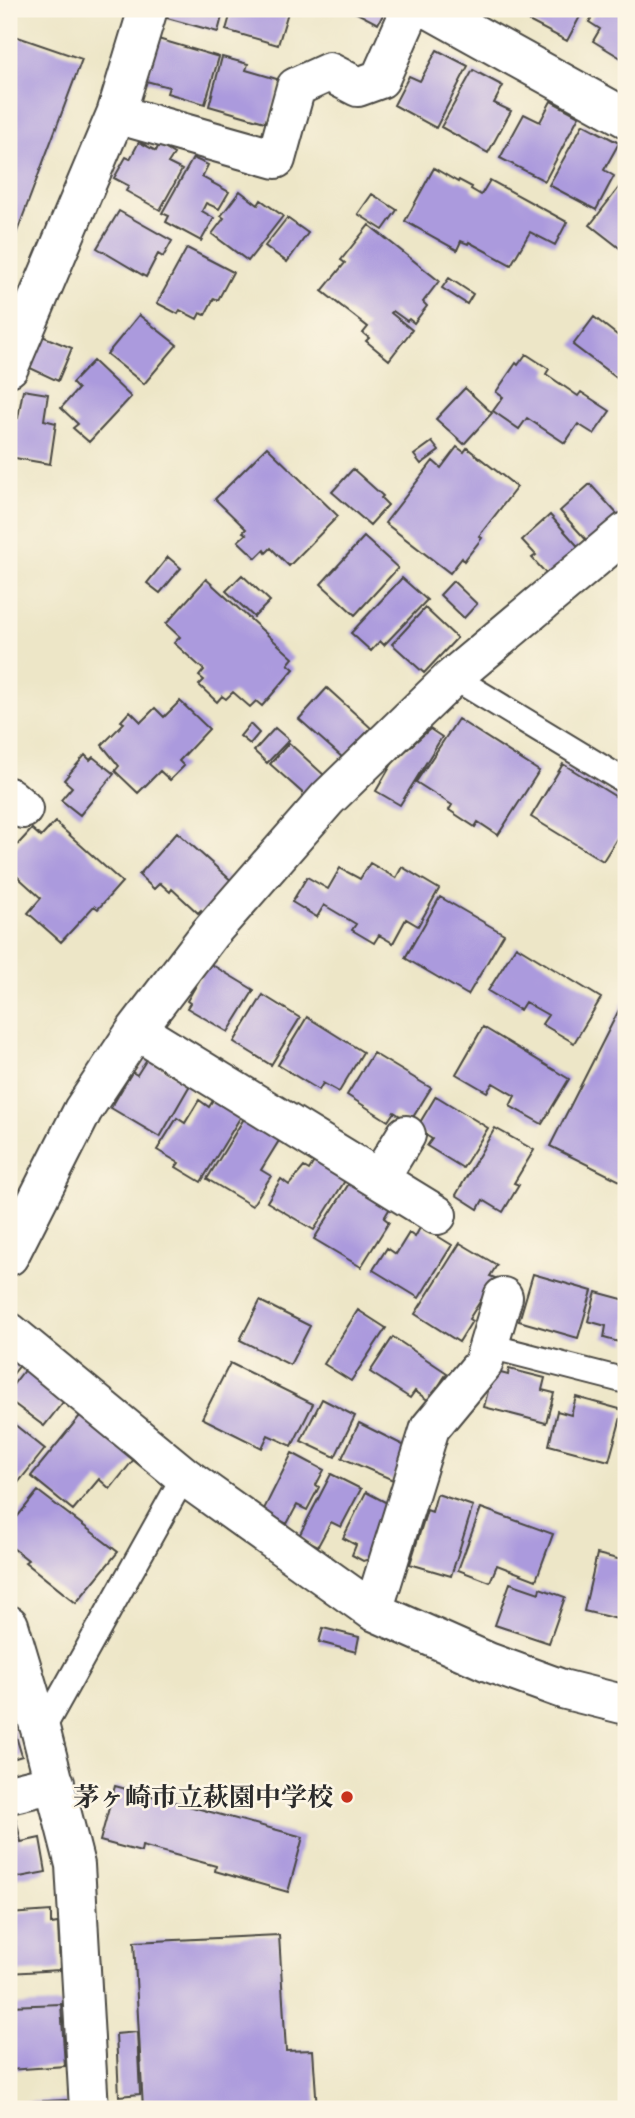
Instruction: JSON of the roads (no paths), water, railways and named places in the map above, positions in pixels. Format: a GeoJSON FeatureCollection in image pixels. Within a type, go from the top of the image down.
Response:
{"type":"FeatureCollection","features":[{"type":"Feature","properties":{"kind":"street"},"geometry":{"type":"LineString","coordinates":[[9,367],[116,114],[148,9]]}},
{"type":"Feature","properties":{"kind":"street"},"geometry":{"type":"LineString","coordinates":[[116,114],[276,159],[296,87],[329,72],[358,87],[380,79],[411,9]]}},
{"type":"Feature","properties":{"kind":"street"},"geometry":{"type":"LineString","coordinates":[[429,9],[626,118]]}},
{"type":"Feature","properties":{"kind":"street"},"geometry":{"type":"LineString","coordinates":[[9,1256],[83,1110],[136,1030],[210,933],[328,798],[453,677],[626,531]]}},
{"type":"Feature","properties":{"kind":"street"},"geometry":{"type":"LineString","coordinates":[[136,1030],[437,1215]]}},
{"type":"Feature","properties":{"kind":"street"},"geometry":{"type":"LineString","coordinates":[[379,1179],[406,1135]]}},
{"type":"Feature","properties":{"kind":"street"},"geometry":{"type":"LineString","coordinates":[[373,1611],[430,1429],[483,1364],[503,1297]]}},
{"type":"Feature","properties":{"kind":"street"},"geometry":{"type":"LineString","coordinates":[[9,1332],[184,1476],[373,1611],[488,1662],[562,1689],[626,1705]]}},
{"type":"Feature","properties":{"kind":"street"},"geometry":{"type":"LineString","coordinates":[[9,1625],[41,1732],[75,1865],[89,2109]]}},
{"type":"Feature","properties":{"kind":"street"},"geometry":{"type":"LineString","coordinates":[[9,1794],[55,1783]]}},
{"type":"Feature","properties":{"kind":"lane"},"geometry":{"type":"LineString","coordinates":[[453,677],[626,782]]}},
{"type":"Feature","properties":{"kind":"lane"},"geometry":{"type":"LineString","coordinates":[[489,1346],[626,1381]]}},
{"type":"Feature","properties":{"kind":"lane"},"geometry":{"type":"LineString","coordinates":[[41,1732],[184,1476]]}},
{"type":"Feature","properties":{"kind":"place","name":"茅ヶ崎市立萩園中学校"},"geometry":{"type":"Point","coordinates":[347,1797]}}]}
